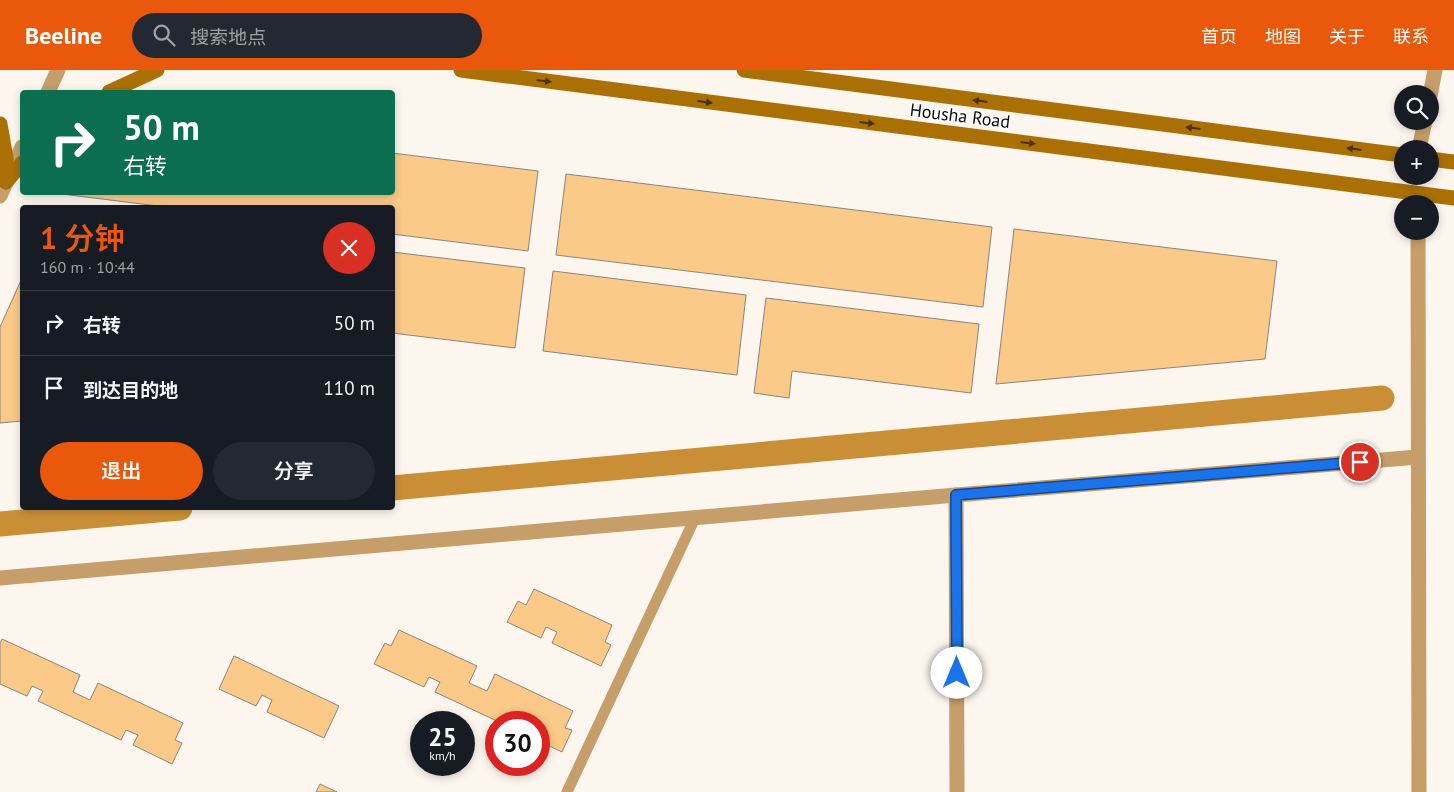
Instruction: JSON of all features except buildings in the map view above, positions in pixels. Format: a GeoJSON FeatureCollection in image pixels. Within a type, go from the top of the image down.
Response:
{"type":"FeatureCollection","features":[{"type":"Feature","properties":{"kind":"main road"},"geometry":{"type":"LineString","coordinates":[[114,90],[157,70]]}},
{"type":"Feature","properties":{"kind":"main road","name":"Housha Road"},"geometry":{"type":"LineString","coordinates":[[461,70],[1394,196]]}},
{"type":"Feature","properties":{"kind":"main road","name":"Housha Road"},"geometry":{"type":"LineString","coordinates":[[744,70],[1394,154]]}},
{"type":"Feature","properties":{"kind":"main road"},"geometry":{"type":"LineString","coordinates":[[0,124],[6,158],[3,189]]}},
{"type":"Feature","properties":{"kind":"main road"},"geometry":{"type":"LineString","coordinates":[[1439,160],[1454,162]]}},
{"type":"Feature","properties":{"kind":"main road"},"geometry":{"type":"LineString","coordinates":[[3,189],[20,166]]}},
{"type":"Feature","properties":{"kind":"main road","name":"Housha Road"},"geometry":{"type":"LineString","coordinates":[[1439,198],[1454,198]]}},
{"type":"Feature","properties":{"kind":"street"},"geometry":{"type":"LineString","coordinates":[[49,90],[58,70]]}},
{"type":"Feature","properties":{"kind":"street"},"geometry":{"type":"LineString","coordinates":[[1432,85],[1435,70]]}},
{"type":"Feature","properties":{"kind":"street"},"geometry":{"type":"LineString","coordinates":[[3,189],[20,151]]}},
{"type":"Feature","properties":{"kind":"street"},"geometry":{"type":"LineString","coordinates":[[1418,240],[1419,792]]}},
{"type":"Feature","properties":{"kind":"street"},"geometry":{"type":"LineString","coordinates":[[0,578],[1418,457]]}},
{"type":"Feature","properties":{"kind":"street"},"geometry":{"type":"LineString","coordinates":[[956,495],[958,792]]}},
{"type":"Feature","properties":{"kind":"lane"},"geometry":{"type":"LineString","coordinates":[[567,792],[695,518]]}},
{"type":"Feature","properties":{"kind":"waterway"},"geometry":{"type":"LineString","coordinates":[[395,488],[1382,398]]}},
{"type":"Feature","properties":{"kind":"waterway"},"geometry":{"type":"LineString","coordinates":[[0,524],[158,510]]}},
{"type":"Feature","properties":{"kind":"route"},"geometry":{"type":"LineString","coordinates":[[957,673],[956,495],[1360,462]]}}]}
